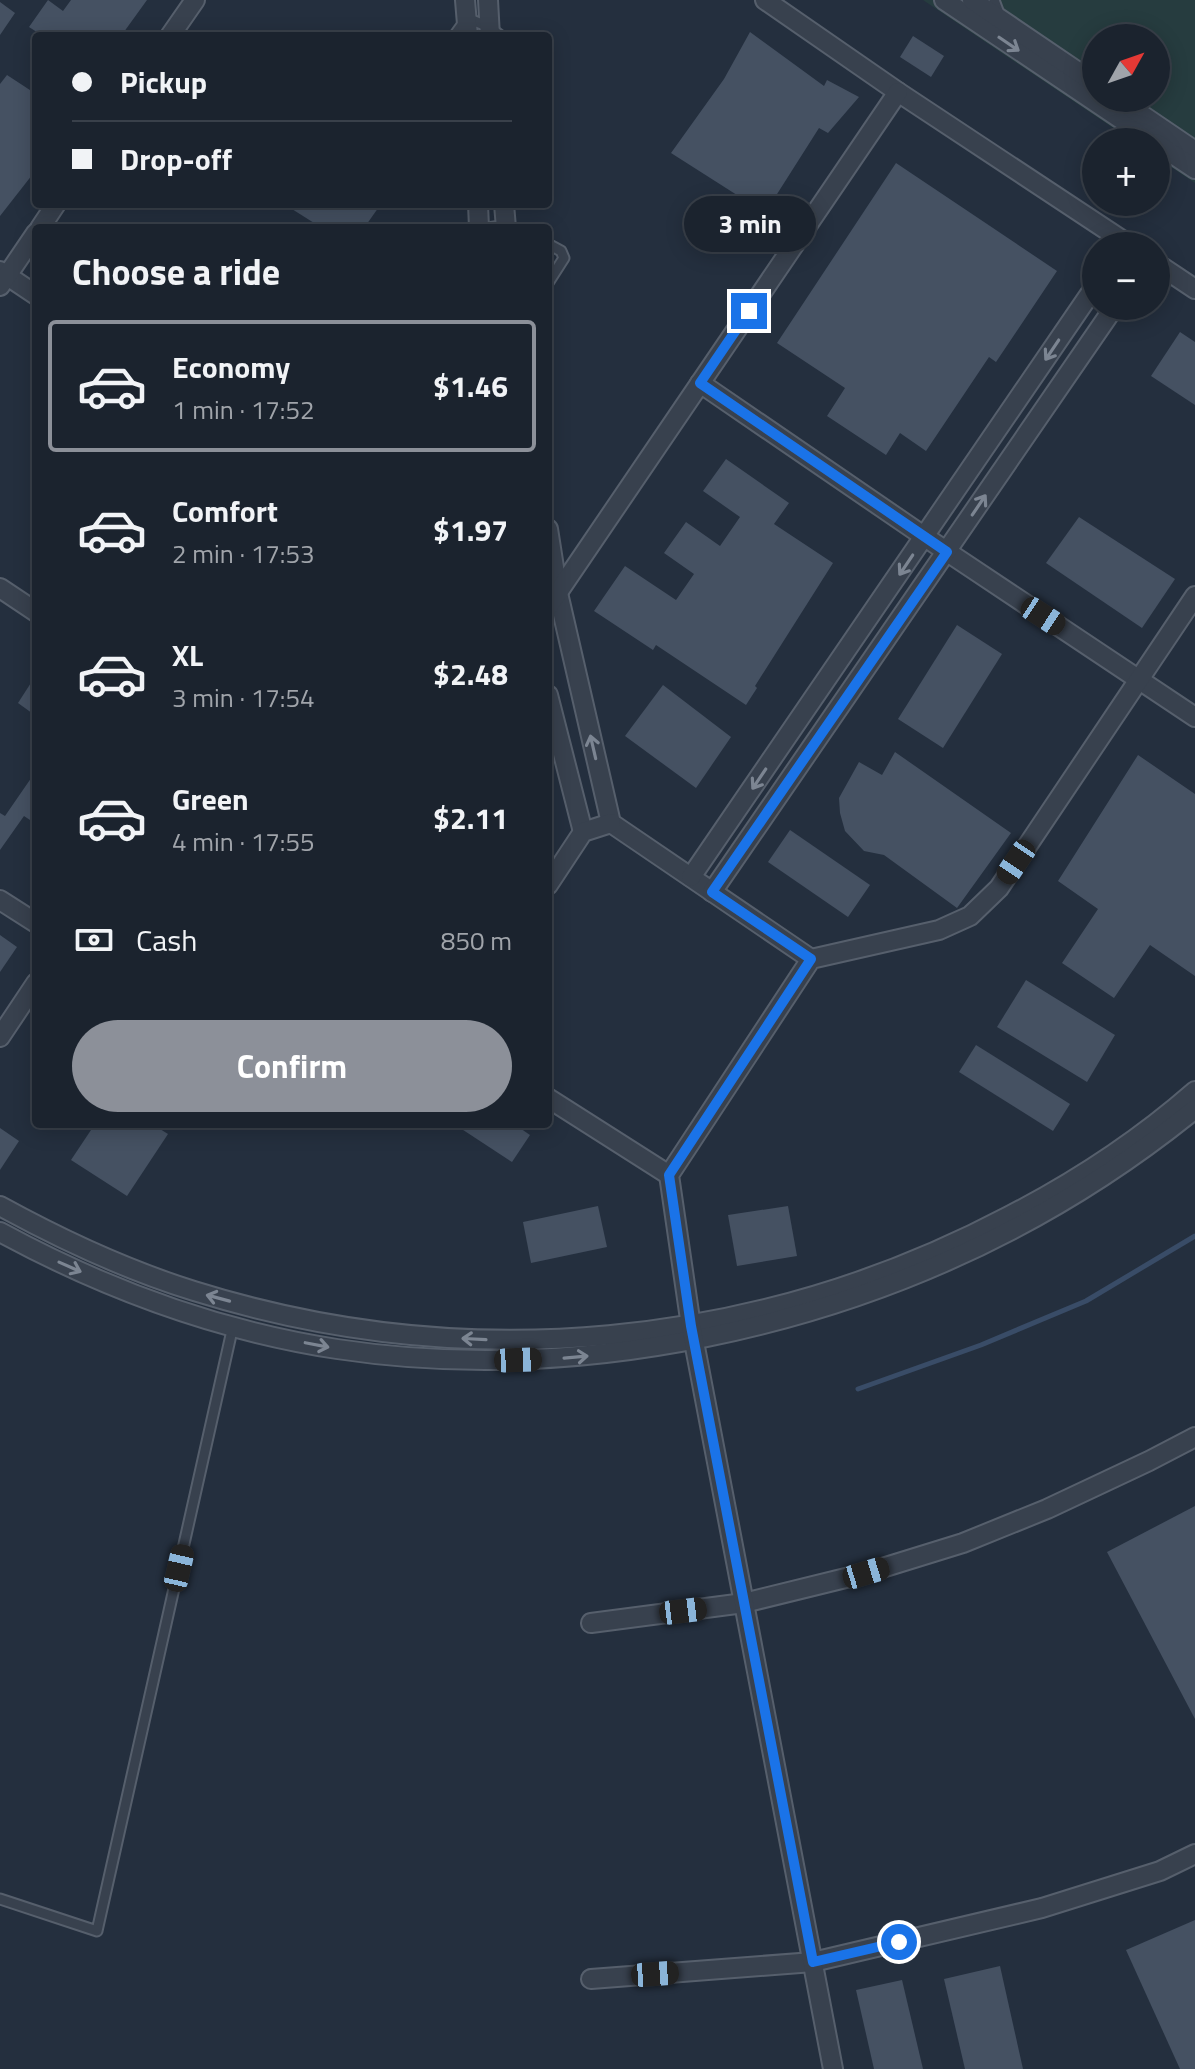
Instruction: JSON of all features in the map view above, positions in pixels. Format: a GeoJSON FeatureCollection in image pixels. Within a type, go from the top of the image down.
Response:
{"type":"FeatureCollection","features":[{"type":"Feature","properties":{"kind":"street"},"geometry":{"type":"LineString","coordinates":[[173,32],[195,0]]}},
{"type":"Feature","properties":{"kind":"street"},"geometry":{"type":"LineString","coordinates":[[488,0],[493,32]]}},
{"type":"Feature","properties":{"kind":"street"},"geometry":{"type":"LineString","coordinates":[[765,0],[1107,232]]}},
{"type":"Feature","properties":{"kind":"street"},"geometry":{"type":"LineString","coordinates":[[944,0],[1134,128]]}},
{"type":"Feature","properties":{"kind":"street"},"geometry":{"type":"LineString","coordinates":[[972,0],[1082,75]]}},
{"type":"Feature","properties":{"kind":"street"},"geometry":{"type":"LineString","coordinates":[[811,959],[611,823],[553,600],[898,92]]}},
{"type":"Feature","properties":{"kind":"street"},"geometry":{"type":"LineString","coordinates":[[1138,112],[1195,151]]}},
{"type":"Feature","properties":{"kind":"street"},"geometry":{"type":"LineString","coordinates":[[1170,152],[1195,169]]}},
{"type":"Feature","properties":{"kind":"street"},"geometry":{"type":"LineString","coordinates":[[32,238],[2,277],[32,293]]}},
{"type":"Feature","properties":{"kind":"street"},"geometry":{"type":"LineString","coordinates":[[1170,272],[1195,289]]}},
{"type":"Feature","properties":{"kind":"street"},"geometry":{"type":"LineString","coordinates":[[691,877],[1082,306]]}},
{"type":"Feature","properties":{"kind":"street"},"geometry":{"type":"LineString","coordinates":[[712,892],[1105,320]]}},
{"type":"Feature","properties":{"kind":"street"},"geometry":{"type":"LineString","coordinates":[[700,383],[1195,717]]}},
{"type":"Feature","properties":{"kind":"street"},"geometry":{"type":"LineString","coordinates":[[0,588],[32,609]]}},
{"type":"Feature","properties":{"kind":"street"},"geometry":{"type":"LineString","coordinates":[[833,2069],[693,1333],[669,1175],[811,959],[939,930],[970,916],[999,888],[1195,596]]}},
{"type":"Feature","properties":{"kind":"street"},"geometry":{"type":"LineString","coordinates":[[552,711],[583,832]]}},
{"type":"Feature","properties":{"kind":"street"},"geometry":{"type":"LineString","coordinates":[[552,879],[583,832],[611,823]]}},
{"type":"Feature","properties":{"kind":"street"},"geometry":{"type":"LineString","coordinates":[[0,900],[32,920]]}},
{"type":"Feature","properties":{"kind":"street"},"geometry":{"type":"LineString","coordinates":[[0,1037],[32,989]]}},
{"type":"Feature","properties":{"kind":"street"},"geometry":{"type":"LineString","coordinates":[[552,1101],[669,1175]]}},
{"type":"Feature","properties":{"kind":"street"},"geometry":{"type":"LineString","coordinates":[[0,1232],[113,1287],[186,1313],[261,1334],[337,1349],[415,1358],[492,1361],[570,1358],[657,1347],[868,1279],[925,1257],[1038,1209],[1120,1166],[1192,1103]]}},
{"type":"Feature","properties":{"kind":"street"},"geometry":{"type":"LineString","coordinates":[[0,1206],[51,1234],[121,1265],[193,1291],[340,1327],[416,1336],[492,1340],[651,1332],[693,1333]]}},
{"type":"Feature","properties":{"kind":"street"},"geometry":{"type":"LineString","coordinates":[[591,1623],[744,1603],[866,1573],[963,1543],[1047,1509],[1195,1437]]}},
{"type":"Feature","properties":{"kind":"street"},"geometry":{"type":"LineString","coordinates":[[591,1979],[813,1962],[1042,1908],[1160,1871],[1195,1854]]}},
{"type":"Feature","properties":{"kind":"lane"},"geometry":{"type":"LineString","coordinates":[[994,0],[1001,20]]}},
{"type":"Feature","properties":{"kind":"lane"},"geometry":{"type":"LineString","coordinates":[[467,18],[491,32]]}},
{"type":"Feature","properties":{"kind":"lane"},"geometry":{"type":"LineString","coordinates":[[552,246],[561,251],[564,258],[552,277]]}},
{"type":"Feature","properties":{"kind":"lane"},"geometry":{"type":"LineString","coordinates":[[0,1899],[97,1931],[233,1326]]}},
{"type":"Feature","properties":{"kind":"green space"},"geometry":{"type":"Polygon","coordinates":[[[923,0],[1195,0],[1195,183],[1170,166],[1170,128],[1113,128],[1089,112],[1170,112],[1170,24],[1082,24],[1082,107],[923,0]]]}},
{"type":"Feature","properties":{"kind":"building"},"geometry":{"type":"Polygon","coordinates":[[[48,0],[63,11],[71,0],[147,0],[124,32],[37,32],[29,27],[48,0]]]}},
{"type":"Feature","properties":{"kind":"building"},"geometry":{"type":"Polygon","coordinates":[[[0,2],[15,13],[0,35],[0,2]]]}},
{"type":"Feature","properties":{"kind":"building"},"geometry":{"type":"Polygon","coordinates":[[[750,32],[824,86],[827,80],[859,97],[828,133],[819,128],[765,213],[671,153],[724,79],[750,32]]]}},
{"type":"Feature","properties":{"kind":"building"},"geometry":{"type":"Polygon","coordinates":[[[913,36],[944,56],[931,77],[900,57],[913,36]]]}},
{"type":"Feature","properties":{"kind":"building"},"geometry":{"type":"Polygon","coordinates":[[[7,75],[32,91],[32,175],[0,216],[0,84],[7,75]]]}},
{"type":"Feature","properties":{"kind":"building"},"geometry":{"type":"Polygon","coordinates":[[[896,163],[1057,271],[996,362],[989,357],[926,451],[900,433],[886,455],[827,416],[845,388],[777,343],[896,163]]]}},
{"type":"Feature","properties":{"kind":"building"},"geometry":{"type":"Polygon","coordinates":[[[290,208],[378,208],[367,224],[316,224],[290,208]]]}},
{"type":"Feature","properties":{"kind":"building"},"geometry":{"type":"Polygon","coordinates":[[[1180,332],[1195,342],[1195,405],[1151,376],[1180,332]]]}},
{"type":"Feature","properties":{"kind":"building"},"geometry":{"type":"Polygon","coordinates":[[[726,459],[789,503],[774,524],[833,563],[746,705],[656,645],[653,650],[594,611],[625,566],[676,600],[694,574],[664,553],[686,522],[720,546],[740,517],[703,491],[726,459]]]}},
{"type":"Feature","properties":{"kind":"building"},"geometry":{"type":"Polygon","coordinates":[[[1079,517],[1175,579],[1142,628],[1046,563],[1079,517]]]}},
{"type":"Feature","properties":{"kind":"building"},"geometry":{"type":"Polygon","coordinates":[[[957,625],[1002,654],[943,748],[898,719],[957,625]]]}},
{"type":"Feature","properties":{"kind":"building"},"geometry":{"type":"Polygon","coordinates":[[[32,681],[32,713],[18,703],[32,681]]]}},
{"type":"Feature","properties":{"kind":"building"},"geometry":{"type":"Polygon","coordinates":[[[663,685],[731,737],[696,788],[625,736],[663,685]]]}},
{"type":"Feature","properties":{"kind":"building"},"geometry":{"type":"Polygon","coordinates":[[[895,752],[1011,833],[957,908],[884,855],[864,851],[845,831],[839,798],[859,762],[882,775],[895,752]]]}},
{"type":"Feature","properties":{"kind":"building"},"geometry":{"type":"Polygon","coordinates":[[[1138,755],[1195,794],[1195,976],[1150,945],[1114,998],[1062,963],[1098,909],[1058,881],[1138,755]]]}},
{"type":"Feature","properties":{"kind":"building"},"geometry":{"type":"Polygon","coordinates":[[[32,777],[32,821],[24,816],[0,850],[0,813],[5,816],[32,777]]]}},
{"type":"Feature","properties":{"kind":"building"},"geometry":{"type":"Polygon","coordinates":[[[790,830],[870,885],[848,917],[768,862],[790,830]]]}},
{"type":"Feature","properties":{"kind":"building"},"geometry":{"type":"Polygon","coordinates":[[[0,935],[17,947],[0,972],[0,935]]]}},
{"type":"Feature","properties":{"kind":"building"},"geometry":{"type":"Polygon","coordinates":[[[1026,980],[1115,1035],[1087,1082],[997,1027],[1026,980]]]}},
{"type":"Feature","properties":{"kind":"building"},"geometry":{"type":"Polygon","coordinates":[[[976,1045],[1070,1104],[1053,1131],[959,1072],[976,1045]]]}},
{"type":"Feature","properties":{"kind":"building"},"geometry":{"type":"Polygon","coordinates":[[[0,1128],[19,1141],[0,1170],[0,1128]]]}},
{"type":"Feature","properties":{"kind":"building"},"geometry":{"type":"Polygon","coordinates":[[[92,1128],[158,1128],[168,1134],[127,1196],[71,1160],[92,1128]]]}},
{"type":"Feature","properties":{"kind":"building"},"geometry":{"type":"Polygon","coordinates":[[[460,1128],[520,1128],[530,1135],[512,1162],[460,1128]]]}},
{"type":"Feature","properties":{"kind":"building"},"geometry":{"type":"Polygon","coordinates":[[[598,1206],[607,1247],[531,1263],[523,1222],[598,1206]]]}},
{"type":"Feature","properties":{"kind":"building"},"geometry":{"type":"Polygon","coordinates":[[[788,1206],[797,1256],[737,1266],[728,1215],[788,1206]]]}},
{"type":"Feature","properties":{"kind":"building"},"geometry":{"type":"Polygon","coordinates":[[[1195,1506],[1195,1719],[1107,1552],[1195,1506]]]}},
{"type":"Feature","properties":{"kind":"building"},"geometry":{"type":"Polygon","coordinates":[[[1195,1920],[1195,2069],[1180,2069],[1126,1950],[1195,1920]]]}},
{"type":"Feature","properties":{"kind":"building"},"geometry":{"type":"Polygon","coordinates":[[[1000,1966],[1023,2069],[965,2069],[944,1979],[1000,1966]]]}},
{"type":"Feature","properties":{"kind":"building"},"geometry":{"type":"Polygon","coordinates":[[[902,1980],[923,2069],[874,2069],[856,1990],[902,1980]]]}},
{"type":"Feature","properties":{"kind":"waterway"},"geometry":{"type":"LineString","coordinates":[[858,1389],[981,1345],[1086,1301],[1195,1236]]}},
{"type":"Feature","properties":{"kind":"route"},"geometry":{"type":"LineString","coordinates":[[749,311],[700,383],[947,552],[712,892],[811,959],[669,1175],[691,1326],[813,1962],[899,1942]]}}]}
